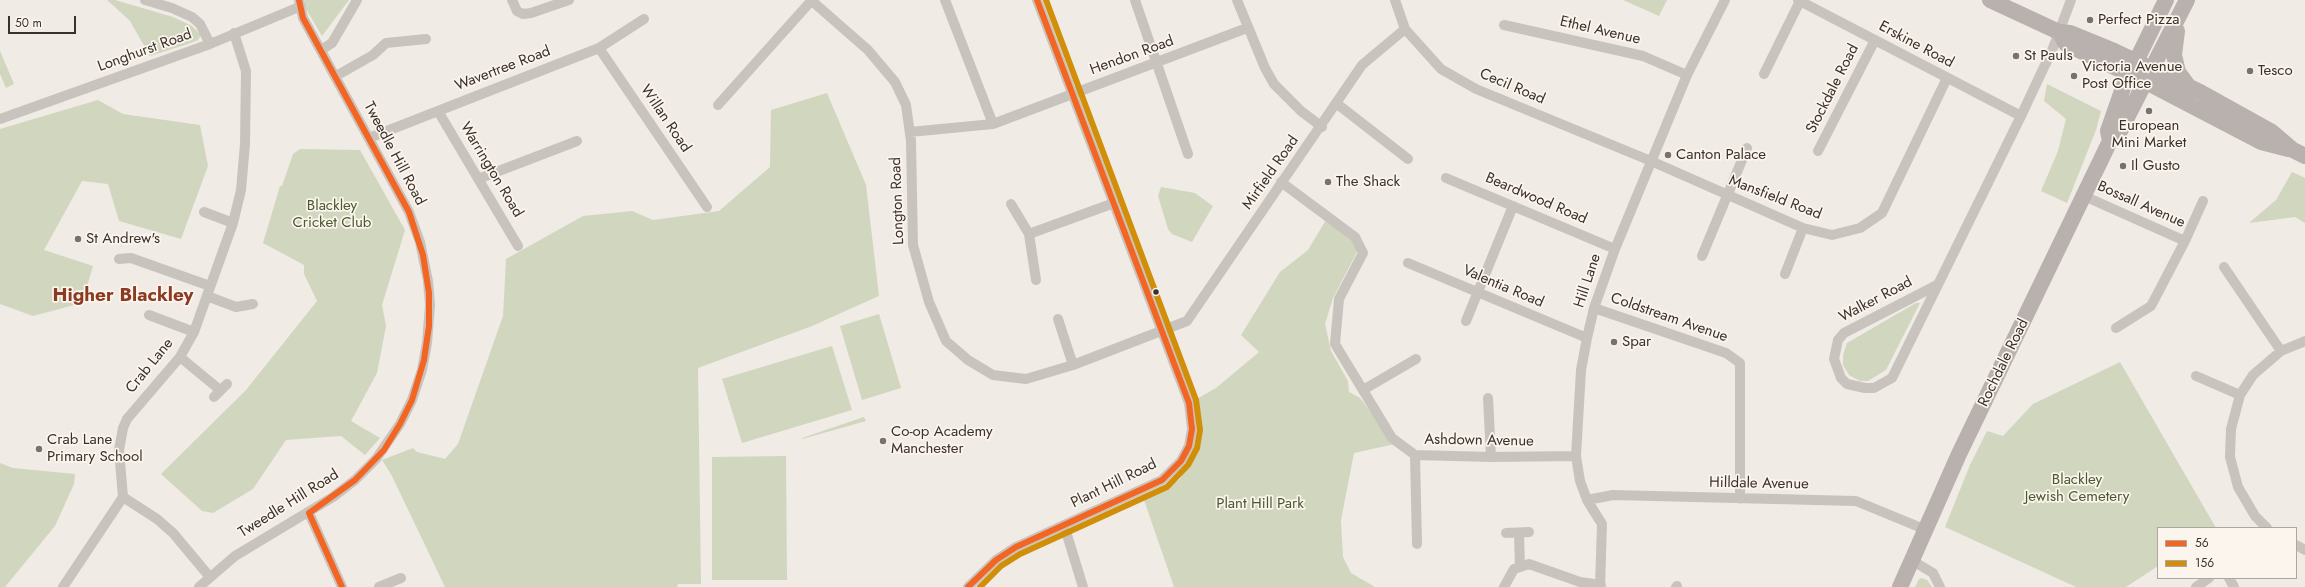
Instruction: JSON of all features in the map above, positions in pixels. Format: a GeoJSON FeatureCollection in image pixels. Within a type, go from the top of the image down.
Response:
{"type":"FeatureCollection","features":[{"type":"Feature","properties":{"kind":"main road"},"geometry":{"type":"LineString","coordinates":[[1990,0],[2059,32],[2070,33],[2141,72],[2261,142],[2299,153]]}},
{"type":"Feature","properties":{"kind":"main road"},"geometry":{"type":"LineString","coordinates":[[2141,72],[2146,40],[2156,0]]}},
{"type":"Feature","properties":{"kind":"main road"},"geometry":{"type":"LineString","coordinates":[[2146,40],[2166,0]]}},
{"type":"Feature","properties":{"kind":"main road"},"geometry":{"type":"LineString","coordinates":[[2141,72],[2179,16],[2187,0]]}},
{"type":"Feature","properties":{"kind":"main road"},"geometry":{"type":"LineString","coordinates":[[2179,16],[2174,55],[2178,72],[2189,87]]}},
{"type":"Feature","properties":{"kind":"main road"},"geometry":{"type":"LineString","coordinates":[[2141,72],[2189,87],[2272,132],[2299,153]]}},
{"type":"Feature","properties":{"kind":"main road","name":"Rochdale Road"},"geometry":{"type":"LineString","coordinates":[[1900,587],[1924,529],[2110,141],[2108,131],[2141,72]]}},
{"type":"Feature","properties":{"kind":"street"},"geometry":{"type":"LineString","coordinates":[[145,0],[172,8],[192,17],[200,24],[210,44]]}},
{"type":"Feature","properties":{"kind":"street"},"geometry":{"type":"LineString","coordinates":[[321,50],[332,43],[357,0]]}},
{"type":"Feature","properties":{"kind":"street"},"geometry":{"type":"LineString","coordinates":[[512,0],[517,11],[523,14],[531,13],[568,0]]}},
{"type":"Feature","properties":{"kind":"street"},"geometry":{"type":"LineString","coordinates":[[718,105],[812,0]]}},
{"type":"Feature","properties":{"kind":"street","name":"Longton Road"},"geometry":{"type":"LineString","coordinates":[[812,0],[868,50],[895,82],[906,105],[910,132],[913,244],[929,302],[946,341],[968,360],[994,375],[1026,379],[1073,365],[1162,332]]}},
{"type":"Feature","properties":{"kind":"street"},"geometry":{"type":"LineString","coordinates":[[945,0],[993,124]]}},
{"type":"Feature","properties":{"kind":"street","name":"Plant Hill Road"},"geometry":{"type":"LineString","coordinates":[[968,587],[982,572],[1012,550],[1162,480],[1177,468],[1189,446],[1192,429],[1190,403],[1037,0]]}},
{"type":"Feature","properties":{"kind":"street"},"geometry":{"type":"LineString","coordinates":[[1136,0],[1188,154]]}},
{"type":"Feature","properties":{"kind":"street"},"geometry":{"type":"LineString","coordinates":[[1237,0],[1264,68],[1274,84],[1301,111],[1322,127]]}},
{"type":"Feature","properties":{"kind":"street","name":"Cecil Road"},"geometry":{"type":"LineString","coordinates":[[1395,0],[1405,29],[1441,69],[1476,89],[1651,161]]}},
{"type":"Feature","properties":{"kind":"street","name":"Hill Lane"},"geometry":{"type":"LineString","coordinates":[[1600,586],[1602,524],[1587,500],[1580,481],[1576,456],[1582,370],[1587,338],[1594,308],[1615,249],[1687,75],[1724,0]]}},
{"type":"Feature","properties":{"kind":"street"},"geometry":{"type":"LineString","coordinates":[[1764,74],[1799,0]]}},
{"type":"Feature","properties":{"kind":"street","name":"Erskine Road"},"geometry":{"type":"LineString","coordinates":[[1799,0],[2021,116]]}},
{"type":"Feature","properties":{"kind":"street","name":"Walker Road"},"geometry":{"type":"LineString","coordinates":[[1937,285],[1844,333],[1838,340],[1834,359],[1841,378],[1847,384],[1864,388],[1874,388],[1892,378],[2021,116],[2072,0]]}},
{"type":"Feature","properties":{"kind":"street","name":"Longhurst Road"},"geometry":{"type":"LineString","coordinates":[[0,118],[210,44],[299,4]]}},
{"type":"Feature","properties":{"kind":"street","name":"Tweedle Hill Road"},"geometry":{"type":"LineString","coordinates":[[199,587],[209,576],[235,556],[264,537],[309,513],[355,480],[384,450],[400,424],[412,400],[422,370],[427,344],[429,293],[420,242],[409,212],[321,50],[299,4]]}},
{"type":"Feature","properties":{"kind":"street","name":"Wavertree Road"},"geometry":{"type":"LineString","coordinates":[[369,138],[599,48],[644,19]]}},
{"type":"Feature","properties":{"kind":"street","name":"Ethel Avenue"},"geometry":{"type":"LineString","coordinates":[[1504,25],[1643,56],[1687,75]]}},
{"type":"Feature","properties":{"kind":"street","name":"Hendon Road"},"geometry":{"type":"LineString","coordinates":[[910,132],[993,124],[1158,63],[1247,28]]}},
{"type":"Feature","properties":{"kind":"street","name":"Mirfield Road"},"geometry":{"type":"LineString","coordinates":[[1162,332],[1187,321],[1281,182],[1322,127],[1336,103],[1362,65],[1405,29]]}},
{"type":"Feature","properties":{"kind":"street","name":"Crab Lane"},"geometry":{"type":"LineString","coordinates":[[123,498],[119,450],[123,428],[127,419],[180,357],[194,332],[233,223],[241,190],[245,144],[246,71],[234,34]]}},
{"type":"Feature","properties":{"kind":"street"},"geometry":{"type":"LineString","coordinates":[[336,76],[373,55],[386,43],[426,39]]}},
{"type":"Feature","properties":{"kind":"street","name":"Stockdale Road"},"geometry":{"type":"LineString","coordinates":[[1818,152],[1875,40]]}},
{"type":"Feature","properties":{"kind":"street","name":"Willan Road"},"geometry":{"type":"LineString","coordinates":[[599,48],[707,207]]}},
{"type":"Feature","properties":{"kind":"street","name":"Mansfield Road"},"geometry":{"type":"LineString","coordinates":[[1651,161],[1727,196],[1803,228],[1832,235],[1860,228],[1882,213],[1947,78]]}},
{"type":"Feature","properties":{"kind":"street"},"geometry":{"type":"LineString","coordinates":[[1336,103],[1408,159]]}},
{"type":"Feature","properties":{"kind":"street","name":"Warrington Road"},"geometry":{"type":"LineString","coordinates":[[438,110],[518,246]]}},
{"type":"Feature","properties":{"kind":"street"},"geometry":{"type":"LineString","coordinates":[[478,179],[577,141]]}},
{"type":"Feature","properties":{"kind":"street"},"geometry":{"type":"LineString","coordinates":[[1702,256],[1747,148]]}},
{"type":"Feature","properties":{"kind":"street","name":"Beardwood Road"},"geometry":{"type":"LineString","coordinates":[[1446,178],[1615,249]]}},
{"type":"Feature","properties":{"kind":"street","name":"Ashdown Avenue"},"geometry":{"type":"LineString","coordinates":[[1281,182],[1355,236],[1363,253],[1339,299],[1335,344],[1392,438],[1416,455],[1491,457],[1576,456]]}},
{"type":"Feature","properties":{"kind":"street","name":"Bossall Avenue"},"geometry":{"type":"LineString","coordinates":[[2084,196],[2185,241]]}},
{"type":"Feature","properties":{"kind":"street"},"geometry":{"type":"LineString","coordinates":[[2116,328],[2151,306],[2185,241],[2203,201]]}},
{"type":"Feature","properties":{"kind":"street"},"geometry":{"type":"LineString","coordinates":[[1029,234],[1114,203]]}},
{"type":"Feature","properties":{"kind":"street"},"geometry":{"type":"LineString","coordinates":[[1011,204],[1029,234],[1036,280]]}},
{"type":"Feature","properties":{"kind":"street"},"geometry":{"type":"LineString","coordinates":[[1466,320],[1513,206]]}},
{"type":"Feature","properties":{"kind":"street"},"geometry":{"type":"LineString","coordinates":[[204,212],[233,223]]}},
{"type":"Feature","properties":{"kind":"street"},"geometry":{"type":"LineString","coordinates":[[1785,274],[1803,228]]}},
{"type":"Feature","properties":{"kind":"street"},"geometry":{"type":"LineString","coordinates":[[119,259],[131,258],[210,286]]}},
{"type":"Feature","properties":{"kind":"street","name":"Valentia Road"},"geometry":{"type":"LineString","coordinates":[[1408,263],[1476,294],[1587,338]]}},
{"type":"Feature","properties":{"kind":"street"},"geometry":{"type":"LineString","coordinates":[[2224,267],[2281,352]]}},
{"type":"Feature","properties":{"kind":"street"},"geometry":{"type":"LineString","coordinates":[[206,296],[236,307],[253,304]]}},
{"type":"Feature","properties":{"kind":"street","name":"Coldstream Avenue"},"geometry":{"type":"LineString","coordinates":[[1594,308],[1726,353],[1740,363],[1740,499]]}},
{"type":"Feature","properties":{"kind":"street"},"geometry":{"type":"LineString","coordinates":[[149,315],[194,332]]}},
{"type":"Feature","properties":{"kind":"street"},"geometry":{"type":"LineString","coordinates":[[1058,319],[1073,365]]}},
{"type":"Feature","properties":{"kind":"street"},"geometry":{"type":"LineString","coordinates":[[2266,527],[2247,504],[2238,487],[2232,467],[2229,440],[2240,395],[2253,375],[2281,352],[2305,341]]}},
{"type":"Feature","properties":{"kind":"street"},"geometry":{"type":"LineString","coordinates":[[180,357],[220,390]]}},
{"type":"Feature","properties":{"kind":"street"},"geometry":{"type":"LineString","coordinates":[[1363,390],[1416,359]]}},
{"type":"Feature","properties":{"kind":"street"},"geometry":{"type":"LineString","coordinates":[[2196,376],[2240,395]]}},
{"type":"Feature","properties":{"kind":"street"},"geometry":{"type":"LineString","coordinates":[[1488,398],[1491,457]]}},
{"type":"Feature","properties":{"kind":"street"},"geometry":{"type":"LineString","coordinates":[[1416,455],[1417,544]]}},
{"type":"Feature","properties":{"kind":"street","name":"Hilldale Avenue"},"geometry":{"type":"LineString","coordinates":[[1587,500],[1613,495],[1856,501],[1924,529]]}},
{"type":"Feature","properties":{"kind":"street"},"geometry":{"type":"LineString","coordinates":[[63,587],[123,498],[157,519],[173,533],[209,576]]}},
{"type":"Feature","properties":{"kind":"street"},"geometry":{"type":"LineString","coordinates":[[309,513],[342,587]]}},
{"type":"Feature","properties":{"kind":"street"},"geometry":{"type":"LineString","coordinates":[[1064,525],[1083,587]]}},
{"type":"Feature","properties":{"kind":"street"},"geometry":{"type":"LineString","coordinates":[[1506,533],[1524,532],[1520,567]]}},
{"type":"Feature","properties":{"kind":"street"},"geometry":{"type":"LineString","coordinates":[[1911,560],[1933,573],[1940,587]]}},
{"type":"Feature","properties":{"kind":"street"},"geometry":{"type":"LineString","coordinates":[[1504,587],[1514,569],[1529,564],[1580,582],[1600,586]]}},
{"type":"Feature","properties":{"kind":"street"},"geometry":{"type":"LineString","coordinates":[[379,587],[401,578]]}},
{"type":"Feature","properties":{"kind":"street"},"geometry":{"type":"LineString","coordinates":[[2196,587],[2208,579]]}},
{"type":"Feature","properties":{"kind":"green space"},"geometry":{"type":"Polygon","coordinates":[[[107,0],[115,0],[173,17],[192,26],[201,35],[198,40],[150,56],[130,21],[107,0]]]}},
{"type":"Feature","properties":{"kind":"green space"},"geometry":{"type":"Polygon","coordinates":[[[305,0],[349,0],[322,36],[303,4],[305,0]]]}},
{"type":"Feature","properties":{"kind":"green space"},"geometry":{"type":"Polygon","coordinates":[[[1623,0],[1667,0],[1659,16],[1623,0]]]}},
{"type":"Feature","properties":{"kind":"green space"},"geometry":{"type":"Polygon","coordinates":[[[0,51],[14,84],[6,88],[0,74],[0,51]]]}},
{"type":"Feature","properties":{"kind":"green space"},"geometry":{"type":"Polygon","coordinates":[[[2047,84],[2101,111],[2096,130],[2067,203],[2041,191],[2058,151],[2066,119],[2044,101],[2047,84]]]}},
{"type":"Feature","properties":{"kind":"green space"},"geometry":{"type":"Polygon","coordinates":[[[827,93],[866,185],[879,296],[812,326],[698,368],[701,584],[678,584],[677,587],[445,587],[392,476],[382,460],[413,448],[417,452],[445,459],[458,444],[503,316],[506,259],[583,216],[632,211],[653,220],[719,211],[770,167],[771,110],[827,93]]]}},
{"type":"Feature","properties":{"kind":"green space"},"geometry":{"type":"Polygon","coordinates":[[[98,100],[123,114],[200,125],[208,166],[181,239],[119,221],[108,184],[82,181],[44,250],[93,266],[82,303],[33,316],[0,304],[0,129],[98,100]]]}},
{"type":"Feature","properties":{"kind":"green space","name":"Blackley Cricket Club"},"geometry":{"type":"Polygon","coordinates":[[[300,149],[360,150],[405,230],[382,305],[386,326],[377,373],[351,421],[380,438],[365,455],[341,436],[286,440],[253,489],[213,513],[202,511],[161,474],[246,390],[317,301],[304,274],[304,265],[263,243],[280,186],[282,186],[293,154],[300,149]]]}},
{"type":"Feature","properties":{"kind":"green space"},"geometry":{"type":"Polygon","coordinates":[[[2292,172],[2305,178],[2305,223],[2295,217],[2249,223],[2276,200],[2292,172]]]}},
{"type":"Feature","properties":{"kind":"green space"},"geometry":{"type":"Polygon","coordinates":[[[1161,187],[1195,193],[1213,206],[1192,242],[1172,234],[1168,229],[1158,196],[1161,187]]]}},
{"type":"Feature","properties":{"kind":"green space","name":"Plant Hill Park"},"geometry":{"type":"Polygon","coordinates":[[[1326,220],[1351,237],[1357,252],[1333,298],[1325,324],[1331,351],[1348,381],[1349,392],[1360,398],[1395,444],[1354,453],[1341,520],[1343,557],[1351,573],[1375,587],[1174,587],[1144,500],[1160,493],[1180,479],[1193,454],[1200,426],[1195,400],[1216,388],[1259,352],[1241,335],[1280,272],[1308,250],[1326,220]]]}},
{"type":"Feature","properties":{"kind":"green space"},"geometry":{"type":"Polygon","coordinates":[[[1916,303],[1920,303],[1886,370],[1868,381],[1860,381],[1849,375],[1843,365],[1843,355],[1847,343],[1916,303]]]}},
{"type":"Feature","properties":{"kind":"green space"},"geometry":{"type":"Polygon","coordinates":[[[879,314],[901,388],[862,400],[840,326],[879,314]]]}},
{"type":"Feature","properties":{"kind":"green space"},"geometry":{"type":"Polygon","coordinates":[[[832,346],[852,410],[742,443],[722,379],[832,346]]]}},
{"type":"Feature","properties":{"kind":"green space","name":"Blackley Jewish Cemetery"},"geometry":{"type":"Polygon","coordinates":[[[2120,362],[2215,527],[2157,527],[2157,567],[2126,587],[2076,587],[1945,527],[1970,465],[1987,431],[2003,436],[2033,404],[2120,362]]]}},
{"type":"Feature","properties":{"kind":"green space"},"geometry":{"type":"Polygon","coordinates":[[[864,417],[866,421],[802,439],[802,438],[864,417]]]}},
{"type":"Feature","properties":{"kind":"green space"},"geometry":{"type":"Polygon","coordinates":[[[786,456],[787,580],[712,580],[712,457],[786,456]]]}},
{"type":"Feature","properties":{"kind":"green space"},"geometry":{"type":"Polygon","coordinates":[[[0,463],[13,468],[75,474],[74,484],[55,526],[5,587],[0,587],[0,463]]]}},
{"type":"Feature","properties":{"kind":"green space"},"geometry":{"type":"Polygon","coordinates":[[[1922,578],[1927,580],[1932,587],[1915,587],[1919,579],[1922,578]]]}},
{"type":"Feature","properties":{"kind":"transit line","name":"56"},"geometry":{"type":"LineString","coordinates":[[299,0],[303,18],[409,212],[423,255],[429,293],[429,326],[424,360],[412,400],[400,424],[384,450],[355,480],[309,513],[342,587]]}},
{"type":"Feature","properties":{"kind":"transit line","name":"56"},"geometry":{"type":"LineString","coordinates":[[968,587],[996,560],[1016,547],[1162,480],[1181,461],[1189,446],[1192,429],[1189,403],[1037,0]]}},
{"type":"Feature","properties":{"kind":"transit line","name":"156"},"geometry":{"type":"LineString","coordinates":[[980,587],[1001,566],[1020,554],[1167,487],[1188,465],[1197,448],[1200,430],[1196,400],[1046,0]]}},
{"type":"Feature","properties":{"kind":"place","name":"Perfect Pizza"},"geometry":{"type":"Point","coordinates":[2090,20]}},
{"type":"Feature","properties":{"kind":"place","name":"St Pauls"},"geometry":{"type":"Point","coordinates":[2016,56]}},
{"type":"Feature","properties":{"kind":"place","name":"Tesco"},"geometry":{"type":"Point","coordinates":[2250,71]}},
{"type":"Feature","properties":{"kind":"place","name":"Victoria Avenue Post Office"},"geometry":{"type":"Point","coordinates":[2074,76]}},
{"type":"Feature","properties":{"kind":"place","name":"European Mini Market"},"geometry":{"type":"Point","coordinates":[2149,111]}},
{"type":"Feature","properties":{"kind":"place","name":"Canton Palace"},"geometry":{"type":"Point","coordinates":[1668,155]}},
{"type":"Feature","properties":{"kind":"place","name":"Il Gusto"},"geometry":{"type":"Point","coordinates":[2123,166]}},
{"type":"Feature","properties":{"kind":"place","name":"The Shack"},"geometry":{"type":"Point","coordinates":[1328,182]}},
{"type":"Feature","properties":{"kind":"place","name":"St Andrew's"},"geometry":{"type":"Point","coordinates":[78,239]}},
{"type":"Feature","properties":{"kind":"place","name":"Spar"},"geometry":{"type":"Point","coordinates":[1614,342]}},
{"type":"Feature","properties":{"kind":"place","name":"Co-op Academy Manchester"},"geometry":{"type":"Point","coordinates":[883,441]}},
{"type":"Feature","properties":{"kind":"place","name":"Crab Lane Primary School"},"geometry":{"type":"Point","coordinates":[39,449]}},
{"type":"Feature","properties":{"kind":"district","name":"Higher Blackley"},"geometry":{"type":"Point","coordinates":[123,296]}}]}
